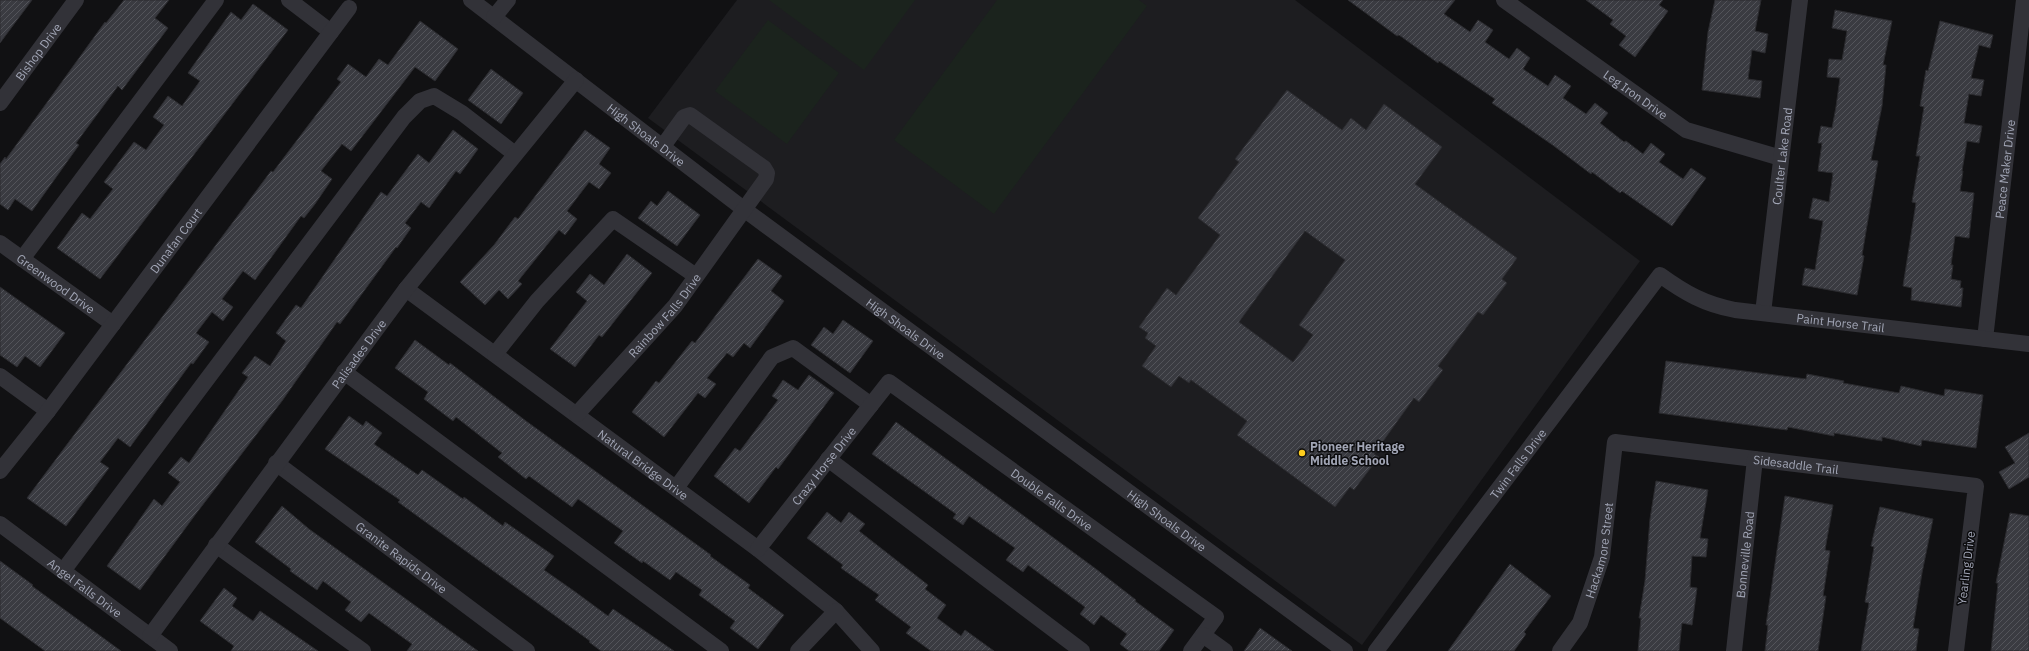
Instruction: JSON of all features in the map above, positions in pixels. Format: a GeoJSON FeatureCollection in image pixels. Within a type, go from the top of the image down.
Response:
{"type":"FeatureCollection","features":[{"type":"Feature","properties":{"kind":"street","name":"Bishop Drive"},"geometry":{"type":"LineString","coordinates":[[0,103],[76,0]]}},
{"type":"Feature","properties":{"kind":"street"},"geometry":{"type":"LineString","coordinates":[[22,259],[216,0]]}},
{"type":"Feature","properties":{"kind":"street"},"geometry":{"type":"LineString","coordinates":[[289,0],[331,32]]}},
{"type":"Feature","properties":{"kind":"street","name":"High Shoals Drive"},"geometry":{"type":"LineString","coordinates":[[471,0],[745,210],[1345,651]]}},
{"type":"Feature","properties":{"kind":"street"},"geometry":{"type":"LineString","coordinates":[[494,17],[508,0]]}},
{"type":"Feature","properties":{"kind":"street","name":"Leg Iron Drive"},"geometry":{"type":"LineString","coordinates":[[1504,0],[1686,130],[1782,158]]}},
{"type":"Feature","properties":{"kind":"street","name":"Coulter Lake Road"},"geometry":{"type":"LineString","coordinates":[[1763,313],[1800,0]]}},
{"type":"Feature","properties":{"kind":"street","name":"Peace Maker Drive"},"geometry":{"type":"LineString","coordinates":[[1985,339],[2024,0]]}},
{"type":"Feature","properties":{"kind":"street","name":"Dunafan Court"},"geometry":{"type":"LineString","coordinates":[[0,471],[48,411],[349,8]]}},
{"type":"Feature","properties":{"kind":"street","name":"Palisades Drive"},"geometry":{"type":"LineString","coordinates":[[150,636],[276,463],[406,289],[576,80]]}},
{"type":"Feature","properties":{"kind":"street"},"geometry":{"type":"LineString","coordinates":[[63,571],[404,117],[420,102],[434,96],[462,113],[515,154]]}},
{"type":"Feature","properties":{"kind":"street","name":"Rainbow Falls Drive"},"geometry":{"type":"LineString","coordinates":[[577,414],[675,306],[766,179],[767,173],[764,168],[690,115],[684,117],[663,146]]}},
{"type":"Feature","properties":{"kind":"street"},"geometry":{"type":"LineString","coordinates":[[495,354],[538,301],[613,219],[696,276]]}},
{"type":"Feature","properties":{"kind":"street","name":"Greenwood Drive"},"geometry":{"type":"LineString","coordinates":[[0,243],[112,324]]}},
{"type":"Feature","properties":{"kind":"street","name":"Paint Horse Trail"},"geometry":{"type":"LineString","coordinates":[[1660,275],[1687,294],[1714,306],[2029,344]]}},
{"type":"Feature","properties":{"kind":"street","name":"Twin Falls Drive"},"geometry":{"type":"LineString","coordinates":[[1376,651],[1660,275]]}},
{"type":"Feature","properties":{"kind":"street","name":"Natural Bridge Drive"},"geometry":{"type":"LineString","coordinates":[[406,289],[758,549],[836,611],[872,651]]}},
{"type":"Feature","properties":{"kind":"street"},"geometry":{"type":"LineString","coordinates":[[676,488],[772,357],[793,348],[871,405]]}},
{"type":"Feature","properties":{"kind":"street"},"geometry":{"type":"LineString","coordinates":[[344,372],[721,651]]}},
{"type":"Feature","properties":{"kind":"street"},"geometry":{"type":"LineString","coordinates":[[0,376],[48,411]]}},
{"type":"Feature","properties":{"kind":"street","name":"Crazy Horse Drive"},"geometry":{"type":"LineString","coordinates":[[758,549],[889,382]]}},
{"type":"Feature","properties":{"kind":"street","name":"Double Falls Drive"},"geometry":{"type":"LineString","coordinates":[[889,382],[1216,617],[1203,635]]}},
{"type":"Feature","properties":{"kind":"street","name":"Sidesaddle Trail"},"geometry":{"type":"LineString","coordinates":[[1615,442],[1976,486]]}},
{"type":"Feature","properties":{"kind":"street","name":"Hackamore Street"},"geometry":{"type":"LineString","coordinates":[[1560,651],[1580,623],[1602,557],[1615,442]]}},
{"type":"Feature","properties":{"kind":"street"},"geometry":{"type":"LineString","coordinates":[[828,459],[1073,648]]}},
{"type":"Feature","properties":{"kind":"street","name":"Bonneville Road"},"geometry":{"type":"LineString","coordinates":[[1734,651],[1755,459]]}},
{"type":"Feature","properties":{"kind":"street","name":"Granite Rapids Drive"},"geometry":{"type":"LineString","coordinates":[[276,463],[527,651]]}},
{"type":"Feature","properties":{"kind":"street","name":"Yearling Drive"},"geometry":{"type":"LineString","coordinates":[[1956,651],[1976,486]]}},
{"type":"Feature","properties":{"kind":"street","name":"Angel Falls Drive"},"geometry":{"type":"LineString","coordinates":[[0,524],[170,651]]}},
{"type":"Feature","properties":{"kind":"street"},"geometry":{"type":"LineString","coordinates":[[216,545],[362,651]]}},
{"type":"Feature","properties":{"kind":"street"},"geometry":{"type":"LineString","coordinates":[[798,651],[836,611]]}},
{"type":"Feature","properties":{"kind":"street"},"geometry":{"type":"LineString","coordinates":[[1191,651],[1203,635],[1224,651]]}},
{"type":"Feature","properties":{"kind":"shaded area","name":"Pioneer Heritage Middle School"},"geometry":{"type":"Polygon","coordinates":[[[737,0],[1295,0],[1640,261],[1362,645],[648,118],[737,0]]]}},
{"type":"Feature","properties":{"kind":"shaded area"},"geometry":{"type":"Polygon","coordinates":[[[769,0],[915,0],[864,70],[769,0]]]}},
{"type":"Feature","properties":{"kind":"shaded area"},"geometry":{"type":"Polygon","coordinates":[[[997,0],[1139,0],[1147,6],[994,214],[894,140],[997,0]]]}},
{"type":"Feature","properties":{"kind":"shaded area"},"geometry":{"type":"Polygon","coordinates":[[[768,20],[839,73],[787,144],[715,91],[768,20]]]}},
{"type":"Feature","properties":{"kind":"building"},"geometry":{"type":"Polygon","coordinates":[[[0,0],[32,0],[0,43],[0,0]]]}},
{"type":"Feature","properties":{"kind":"building"},"geometry":{"type":"Polygon","coordinates":[[[124,0],[169,0],[155,18],[168,28],[122,90],[118,86],[76,143],[79,145],[32,211],[15,199],[8,210],[0,204],[0,164],[5,157],[6,159],[105,22],[106,23],[124,0]]]}},
{"type":"Feature","properties":{"kind":"building"},"geometry":{"type":"Polygon","coordinates":[[[1348,0],[1455,0],[1444,14],[1470,32],[1478,20],[1493,30],[1485,42],[1509,59],[1517,48],[1530,58],[1523,69],[1548,86],[1555,75],[1571,86],[1563,98],[1586,114],[1595,103],[1608,113],[1600,123],[1624,142],[1626,141],[1643,154],[1651,143],[1665,154],[1659,162],[1683,179],[1691,168],[1706,178],[1672,226],[1622,191],[1620,193],[1592,172],[1591,174],[1492,103],[1495,99],[1439,61],[1438,63],[1399,35],[1397,36],[1348,0]]]}},
{"type":"Feature","properties":{"kind":"building"},"geometry":{"type":"Polygon","coordinates":[[[1586,0],[1663,0],[1659,5],[1668,11],[1635,57],[1619,45],[1626,36],[1610,24],[1613,20],[1586,0]]]}},
{"type":"Feature","properties":{"kind":"building"},"geometry":{"type":"Polygon","coordinates":[[[1715,0],[1761,0],[1755,31],[1768,34],[1765,53],[1752,50],[1748,79],[1762,81],[1760,98],[1702,90],[1708,32],[1715,0]]]}},
{"type":"Feature","properties":{"kind":"building"},"geometry":{"type":"Polygon","coordinates":[[[253,4],[288,30],[100,279],[57,248],[82,213],[90,219],[113,189],[104,182],[134,142],[146,150],[164,125],[153,117],[168,96],[182,106],[200,81],[188,73],[231,12],[241,20],[253,4]]]}},
{"type":"Feature","properties":{"kind":"building"},"geometry":{"type":"Polygon","coordinates":[[[1835,10],[1892,21],[1883,65],[1886,65],[1882,106],[1871,160],[1878,161],[1862,255],[1864,256],[1857,295],[1802,285],[1805,268],[1815,270],[1823,221],[1809,218],[1813,198],[1829,202],[1833,173],[1818,171],[1822,143],[1818,143],[1821,126],[1832,128],[1840,78],[1827,77],[1829,59],[1842,60],[1847,31],[1832,28],[1835,10]]]}},
{"type":"Feature","properties":{"kind":"building"},"geometry":{"type":"Polygon","coordinates":[[[420,21],[458,49],[435,81],[415,67],[351,151],[342,144],[321,171],[332,179],[315,204],[304,218],[301,216],[255,280],[243,271],[222,299],[233,307],[223,321],[212,312],[196,333],[209,342],[193,364],[191,363],[130,447],[118,438],[100,462],[109,468],[66,526],[27,498],[271,171],[273,172],[341,82],[337,79],[348,64],[366,77],[379,59],[388,65],[420,21]]]}},
{"type":"Feature","properties":{"kind":"building"},"geometry":{"type":"Polygon","coordinates":[[[1940,21],[1993,35],[1990,48],[1979,45],[1971,78],[1984,80],[1981,96],[1969,94],[1964,123],[1982,126],[1979,143],[1967,141],[1962,171],[1960,191],[1974,193],[1969,238],[1955,236],[1951,265],[1953,265],[1951,279],[1961,281],[1960,288],[1963,288],[1961,307],[1911,300],[1912,288],[1903,286],[1916,203],[1912,202],[1920,156],[1916,156],[1924,107],[1920,106],[1926,70],[1928,71],[1940,21]]]}},
{"type":"Feature","properties":{"kind":"building"},"geometry":{"type":"Polygon","coordinates":[[[491,69],[523,93],[501,124],[468,100],[491,69]]]}},
{"type":"Feature","properties":{"kind":"building","name":"Pioneer Heritage Middle School"},"geometry":{"type":"Polygon","coordinates":[[[1287,90],[1342,130],[1351,118],[1366,130],[1384,104],[1442,147],[1415,184],[1517,258],[1502,279],[1507,283],[1483,315],[1478,312],[1438,366],[1443,370],[1419,402],[1414,398],[1374,454],[1379,457],[1354,490],[1350,487],[1335,507],[1237,435],[1247,421],[1191,380],[1189,383],[1179,376],[1171,387],[1142,366],[1156,346],[1145,338],[1148,333],[1139,327],[1167,288],[1176,295],[1220,235],[1198,218],[1239,162],[1235,159],[1287,90]],[[1305,231],[1239,322],[1293,362],[1313,335],[1299,325],[1345,260],[1305,231]]]}},
{"type":"Feature","properties":{"kind":"building"},"geometry":{"type":"Polygon","coordinates":[[[453,130],[478,149],[460,174],[456,171],[429,208],[421,202],[405,223],[411,228],[397,248],[396,247],[340,324],[337,322],[282,401],[140,590],[107,566],[154,499],[162,506],[180,482],[168,473],[181,457],[189,463],[248,377],[242,373],[255,356],[270,366],[286,341],[276,333],[296,305],[301,308],[381,192],[387,196],[418,154],[429,163],[453,130]]]}},
{"type":"Feature","properties":{"kind":"building"},"geometry":{"type":"Polygon","coordinates":[[[585,130],[610,148],[599,164],[611,173],[599,189],[589,182],[567,211],[577,219],[565,235],[559,230],[518,281],[522,284],[508,299],[499,290],[485,305],[460,282],[494,245],[515,217],[518,219],[585,130]]]}},
{"type":"Feature","properties":{"kind":"building"},"geometry":{"type":"Polygon","coordinates":[[[668,191],[700,215],[677,246],[638,218],[651,201],[657,206],[668,191]]]}},
{"type":"Feature","properties":{"kind":"building"},"geometry":{"type":"Polygon","coordinates":[[[627,254],[652,273],[602,337],[599,335],[575,367],[550,349],[587,301],[576,292],[590,274],[604,285],[627,254]]]}},
{"type":"Feature","properties":{"kind":"building"},"geometry":{"type":"Polygon","coordinates":[[[758,259],[782,276],[771,291],[784,301],[750,348],[744,343],[733,357],[727,353],[707,378],[716,384],[705,398],[698,393],[664,437],[632,412],[656,381],[659,383],[692,341],[695,343],[758,259]]]}},
{"type":"Feature","properties":{"kind":"building"},"geometry":{"type":"Polygon","coordinates":[[[0,287],[65,333],[40,367],[25,356],[17,367],[0,355],[0,287]]]}},
{"type":"Feature","properties":{"kind":"building"},"geometry":{"type":"Polygon","coordinates":[[[843,320],[873,341],[850,373],[811,345],[824,327],[833,334],[843,320]]]}},
{"type":"Feature","properties":{"kind":"building"},"geometry":{"type":"Polygon","coordinates":[[[415,340],[449,365],[450,363],[526,421],[711,555],[710,556],[750,585],[748,588],[784,615],[758,649],[730,628],[735,621],[699,595],[702,590],[676,572],[670,580],[643,561],[642,563],[614,543],[623,531],[578,499],[572,507],[529,476],[526,479],[498,457],[502,453],[456,417],[453,421],[424,399],[428,392],[395,368],[415,340]]]}},
{"type":"Feature","properties":{"kind":"building"},"geometry":{"type":"Polygon","coordinates":[[[1666,361],[1806,379],[1807,374],[1844,381],[1843,383],[1899,393],[1901,386],[1944,396],[1945,389],[1983,395],[1976,448],[1922,440],[1921,446],[1882,437],[1882,441],[1834,433],[1834,436],[1788,427],[1787,430],[1659,413],[1666,361]]]}},
{"type":"Feature","properties":{"kind":"building"},"geometry":{"type":"Polygon","coordinates":[[[809,375],[834,393],[778,469],[776,467],[749,503],[714,476],[735,448],[740,451],[778,400],[772,396],[783,380],[798,390],[809,375]]]}},
{"type":"Feature","properties":{"kind":"building"},"geometry":{"type":"Polygon","coordinates":[[[349,416],[363,426],[366,421],[382,433],[374,444],[418,475],[422,470],[463,499],[464,497],[503,526],[505,522],[554,556],[544,570],[608,616],[613,609],[674,651],[601,651],[589,642],[590,641],[398,502],[400,500],[325,449],[349,416]]]}},
{"type":"Feature","properties":{"kind":"building"},"geometry":{"type":"Polygon","coordinates":[[[896,422],[1096,569],[1174,630],[1159,651],[1129,651],[1120,644],[1127,634],[1101,615],[1094,625],[1080,614],[1085,607],[1028,565],[1023,572],[1006,560],[1015,548],[969,516],[963,525],[953,518],[956,514],[872,454],[896,422]]]}},
{"type":"Feature","properties":{"kind":"building"},"geometry":{"type":"Polygon","coordinates":[[[2029,433],[2029,477],[2009,489],[1999,472],[2015,463],[2005,447],[2029,433]]]}},
{"type":"Feature","properties":{"kind":"building"},"geometry":{"type":"Polygon","coordinates":[[[1656,481],[1708,490],[1700,538],[1708,539],[1706,557],[1692,556],[1690,587],[1697,588],[1692,625],[1682,623],[1679,651],[1638,651],[1641,618],[1639,618],[1645,581],[1650,519],[1656,481]]]}},
{"type":"Feature","properties":{"kind":"building"},"geometry":{"type":"Polygon","coordinates":[[[1785,496],[1833,505],[1825,550],[1830,551],[1823,596],[1826,596],[1818,651],[1765,651],[1768,625],[1766,625],[1785,496]]]}},
{"type":"Feature","properties":{"kind":"building"},"geometry":{"type":"Polygon","coordinates":[[[282,506],[309,529],[478,651],[407,651],[412,644],[369,613],[361,622],[345,610],[351,602],[323,581],[317,590],[290,571],[291,569],[255,542],[282,506]]]}},
{"type":"Feature","properties":{"kind":"building"},"geometry":{"type":"Polygon","coordinates":[[[1880,507],[1933,519],[1913,628],[1919,629],[1916,651],[1861,651],[1869,603],[1865,602],[1874,547],[1871,546],[1880,507]]]}},
{"type":"Feature","properties":{"kind":"building"},"geometry":{"type":"Polygon","coordinates":[[[827,512],[841,523],[849,512],[865,524],[859,531],[928,585],[925,589],[946,605],[937,618],[961,636],[965,630],[994,651],[931,651],[906,633],[911,627],[875,600],[879,595],[841,568],[843,565],[807,538],[827,512]]]}},
{"type":"Feature","properties":{"kind":"building"},"geometry":{"type":"Polygon","coordinates":[[[2010,513],[2029,516],[2029,651],[1991,651],[1998,583],[1996,583],[2010,513]]]}},
{"type":"Feature","properties":{"kind":"building"},"geometry":{"type":"Polygon","coordinates":[[[0,561],[121,651],[45,651],[0,618],[0,561]]]}},
{"type":"Feature","properties":{"kind":"building"},"geometry":{"type":"Polygon","coordinates":[[[1510,564],[1551,596],[1524,632],[1526,634],[1514,651],[1448,651],[1510,564]]]}},
{"type":"Feature","properties":{"kind":"building"},"geometry":{"type":"Polygon","coordinates":[[[224,588],[237,598],[232,606],[253,621],[260,611],[318,651],[231,651],[234,646],[200,621],[224,588]]]}},
{"type":"Feature","properties":{"kind":"building"},"geometry":{"type":"Polygon","coordinates":[[[1260,628],[1292,651],[1244,651],[1260,628]]]}},
{"type":"Feature","properties":{"kind":"place","name":"Pioneer Heritage Middle School"},"geometry":{"type":"Point","coordinates":[1302,453]}}]}
